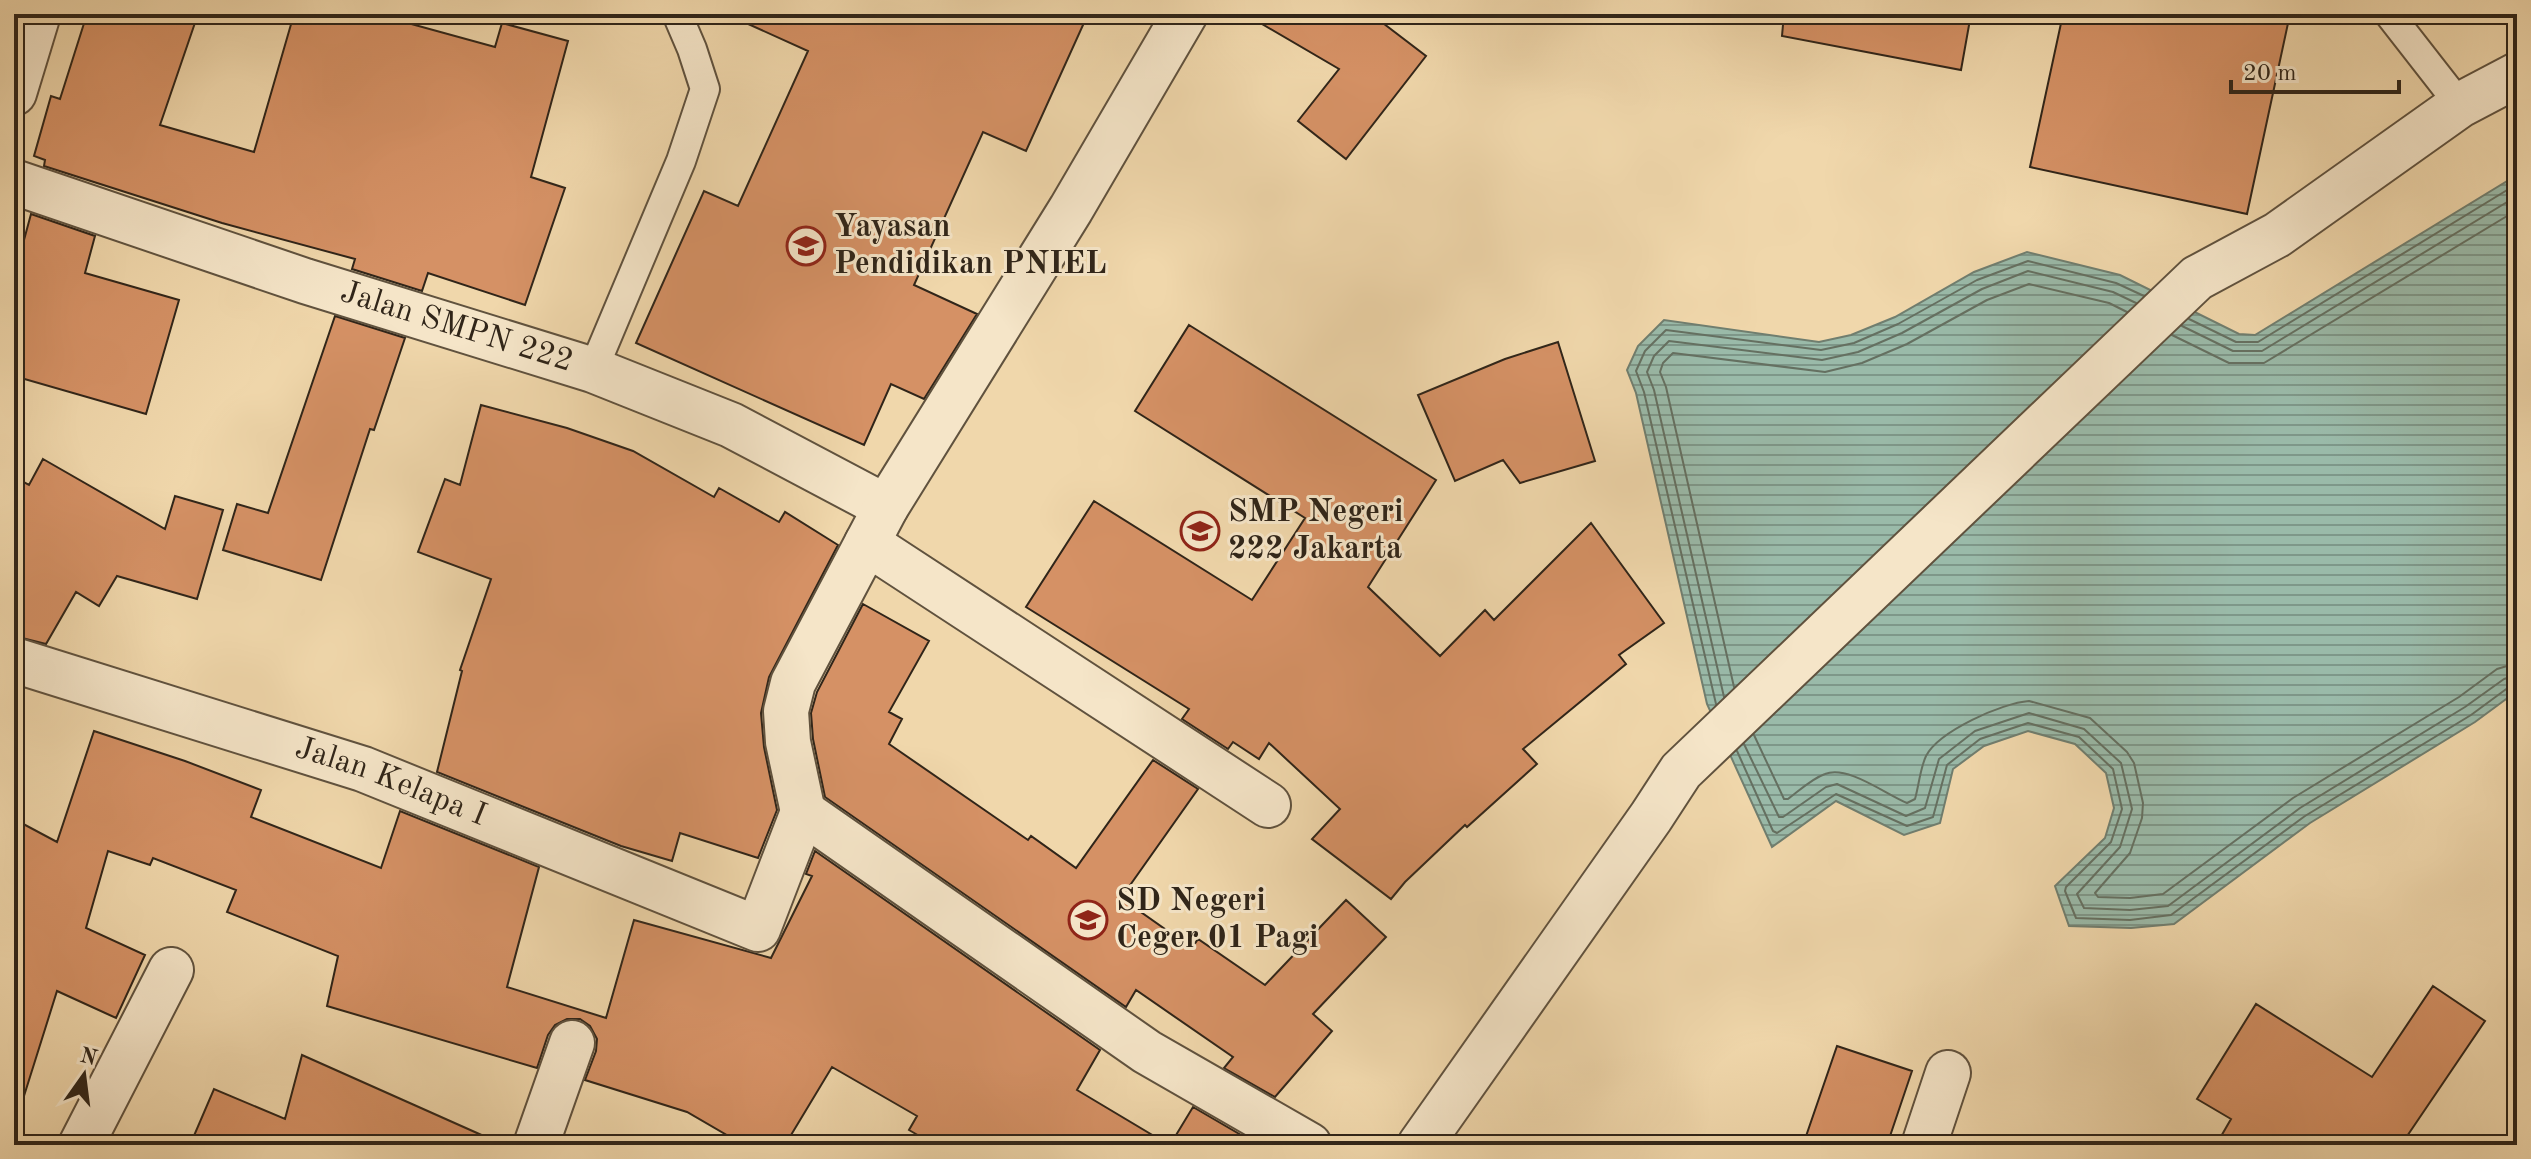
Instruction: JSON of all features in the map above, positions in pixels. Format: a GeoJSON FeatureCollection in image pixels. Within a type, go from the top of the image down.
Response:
{"type":"FeatureCollection","features":[{"type":"Feature","properties":{"kind":"street"},"geometry":{"type":"LineString","coordinates":[[14,93],[38,14]]}},
{"type":"Feature","properties":{"kind":"street"},"geometry":{"type":"LineString","coordinates":[[1185,14],[1071,209],[877,525],[793,683],[786,711],[788,742],[803,812],[1147,1052],[1309,1145]]}},
{"type":"Feature","properties":{"kind":"street"},"geometry":{"type":"LineString","coordinates":[[1420,1145],[1681,771],[2197,278],[2277,235],[2460,105],[2517,75]]}},
{"type":"Feature","properties":{"kind":"street","name":"Jalan SMPN 222"},"geometry":{"type":"LineString","coordinates":[[14,182],[305,281],[593,370],[731,425],[877,525],[1268,805]]}},
{"type":"Feature","properties":{"kind":"street","name":"Jalan Kelapa I"},"geometry":{"type":"LineString","coordinates":[[14,660],[363,769],[758,929],[803,812]]}},
{"type":"Feature","properties":{"kind":"street"},"geometry":{"type":"LineString","coordinates":[[81,1145],[171,970]]}},
{"type":"Feature","properties":{"kind":"street"},"geometry":{"type":"LineString","coordinates":[[536,1145],[572,1043]]}},
{"type":"Feature","properties":{"kind":"street"},"geometry":{"type":"LineString","coordinates":[[1924,1145],[1948,1073]]}},
{"type":"Feature","properties":{"kind":"lane"},"geometry":{"type":"LineString","coordinates":[[593,370],[681,161],[705,89],[677,14]]}},
{"type":"Feature","properties":{"kind":"lane"},"geometry":{"type":"LineString","coordinates":[[2389,14],[2460,105]]}},
{"type":"Feature","properties":{"kind":"water"},"geometry":{"type":"Polygon","coordinates":[[[2517,175],[2517,691],[2475,722],[2310,823],[2174,924],[2131,928],[2069,926],[2055,886],[2105,838],[2114,808],[2106,773],[2075,744],[2028,731],[1984,746],[1953,769],[1940,823],[1904,835],[1836,801],[1772,847],[1707,704],[1636,393],[1627,370],[1638,346],[1664,320],[1819,342],[1851,335],[1895,317],[1974,272],[2027,252],[2120,275],[2239,334],[2255,335],[2517,175]]]}},
{"type":"Feature","properties":{"kind":"building"},"geometry":{"type":"Polygon","coordinates":[[[87,14],[198,14],[160,125],[254,152],[294,14],[375,14],[495,47],[502,23],[568,41],[531,177],[565,188],[525,305],[428,273],[422,291],[352,269],[355,259],[222,223],[44,166],[45,160],[34,156],[51,96],[60,99],[87,14]]]}},
{"type":"Feature","properties":{"kind":"building","name":"Yayasan Pendidikan PNIEL"},"geometry":{"type":"Polygon","coordinates":[[[726,14],[1088,14],[1026,151],[983,132],[914,285],[977,314],[924,399],[891,384],[864,445],[636,343],[704,191],[738,206],[808,51],[726,14]]]}},
{"type":"Feature","properties":{"kind":"building"},"geometry":{"type":"Polygon","coordinates":[[[1245,14],[1371,14],[1426,56],[1346,159],[1298,121],[1339,69],[1245,14]]]}},
{"type":"Feature","properties":{"kind":"building"},"geometry":{"type":"Polygon","coordinates":[[[1784,14],[1971,14],[1961,70],[1782,36],[1784,14]]]}},
{"type":"Feature","properties":{"kind":"building"},"geometry":{"type":"Polygon","coordinates":[[[2063,14],[2290,14],[2247,214],[2030,167],[2063,14]]]}},
{"type":"Feature","properties":{"kind":"building"},"geometry":{"type":"Polygon","coordinates":[[[31,214],[95,236],[85,273],[179,300],[146,414],[14,376],[14,277],[31,214]]]}},
{"type":"Feature","properties":{"kind":"building"},"geometry":{"type":"Polygon","coordinates":[[[335,316],[405,338],[374,430],[370,429],[321,580],[223,550],[237,504],[268,513],[335,316]]]}},
{"type":"Feature","properties":{"kind":"building"},"geometry":{"type":"Polygon","coordinates":[[[1189,325],[1436,480],[1368,587],[1440,656],[1485,610],[1494,620],[1591,523],[1664,623],[1619,655],[1626,664],[1523,749],[1537,764],[1467,827],[1465,825],[1391,899],[1312,839],[1340,809],[1269,743],[1259,759],[1233,742],[1228,749],[1182,719],[1189,709],[1026,607],[1094,501],[1252,600],[1305,518],[1135,411],[1189,325]]]}},
{"type":"Feature","properties":{"kind":"building"},"geometry":{"type":"Polygon","coordinates":[[[1558,342],[1595,461],[1520,483],[1503,460],[1455,481],[1418,395],[1505,359],[1558,342]]]}},
{"type":"Feature","properties":{"kind":"building"},"geometry":{"type":"Polygon","coordinates":[[[481,405],[567,428],[633,451],[714,497],[719,488],[779,522],[785,512],[838,545],[769,677],[761,713],[764,747],[777,810],[758,858],[680,833],[672,861],[621,846],[437,772],[460,670],[491,579],[418,552],[445,479],[460,485],[481,405]]]}},
{"type":"Feature","properties":{"kind":"building"},"geometry":{"type":"Polygon","coordinates":[[[43,459],[165,529],[175,496],[223,510],[197,599],[117,576],[99,606],[76,592],[46,644],[14,636],[14,477],[29,485],[43,459]]]}},
{"type":"Feature","properties":{"kind":"building"},"geometry":{"type":"Polygon","coordinates":[[[863,604],[929,641],[889,712],[902,719],[889,744],[1028,840],[1031,836],[1076,868],[1153,760],[1198,789],[1121,898],[1192,948],[1198,939],[1265,985],[1346,900],[1386,937],[1313,1014],[1332,1031],[1275,1097],[1224,1068],[1233,1057],[1136,990],[1126,1007],[825,797],[811,713],[817,692],[863,604]]]}},
{"type":"Feature","properties":{"kind":"building"},"geometry":{"type":"Polygon","coordinates":[[[94,731],[261,790],[251,817],[381,868],[400,811],[539,867],[507,987],[606,1018],[634,920],[771,958],[812,876],[806,874],[815,851],[1100,1050],[1077,1090],[1169,1145],[935,1145],[909,1130],[917,1116],[832,1067],[785,1145],[744,1145],[687,1112],[585,1080],[596,1051],[597,1039],[590,1026],[580,1019],[567,1019],[555,1025],[548,1035],[537,1068],[327,1006],[338,956],[227,912],[236,890],[153,858],[150,865],[108,851],[86,928],[145,955],[116,1018],[57,991],[24,1096],[14,1095],[14,819],[57,842],[94,731]]]}},
{"type":"Feature","properties":{"kind":"building"},"geometry":{"type":"Polygon","coordinates":[[[2433,986],[2485,1021],[2401,1145],[2216,1145],[2231,1119],[2197,1099],[2256,1004],[2372,1077],[2433,986]]]}},
{"type":"Feature","properties":{"kind":"building"},"geometry":{"type":"Polygon","coordinates":[[[1837,1046],[1912,1071],[1887,1145],[1803,1145],[1837,1046]]]}},
{"type":"Feature","properties":{"kind":"building"},"geometry":{"type":"Polygon","coordinates":[[[302,1055],[504,1145],[190,1145],[214,1089],[285,1119],[302,1055]]]}},
{"type":"Feature","properties":{"kind":"building"},"geometry":{"type":"Polygon","coordinates":[[[1193,1107],[1241,1135],[1233,1145],[1170,1145],[1193,1107]]]}},
{"type":"Feature","properties":{"kind":"place","name":"Yayasan Pendidikan PNIEL"},"geometry":{"type":"Point","coordinates":[806,246]}},
{"type":"Feature","properties":{"kind":"place","name":"SMP Negeri 222 Jakarta"},"geometry":{"type":"Point","coordinates":[1200,531]}},
{"type":"Feature","properties":{"kind":"place","name":"SD Negeri Ceger 01 Pagi"},"geometry":{"type":"Point","coordinates":[1088,920]}}]}
